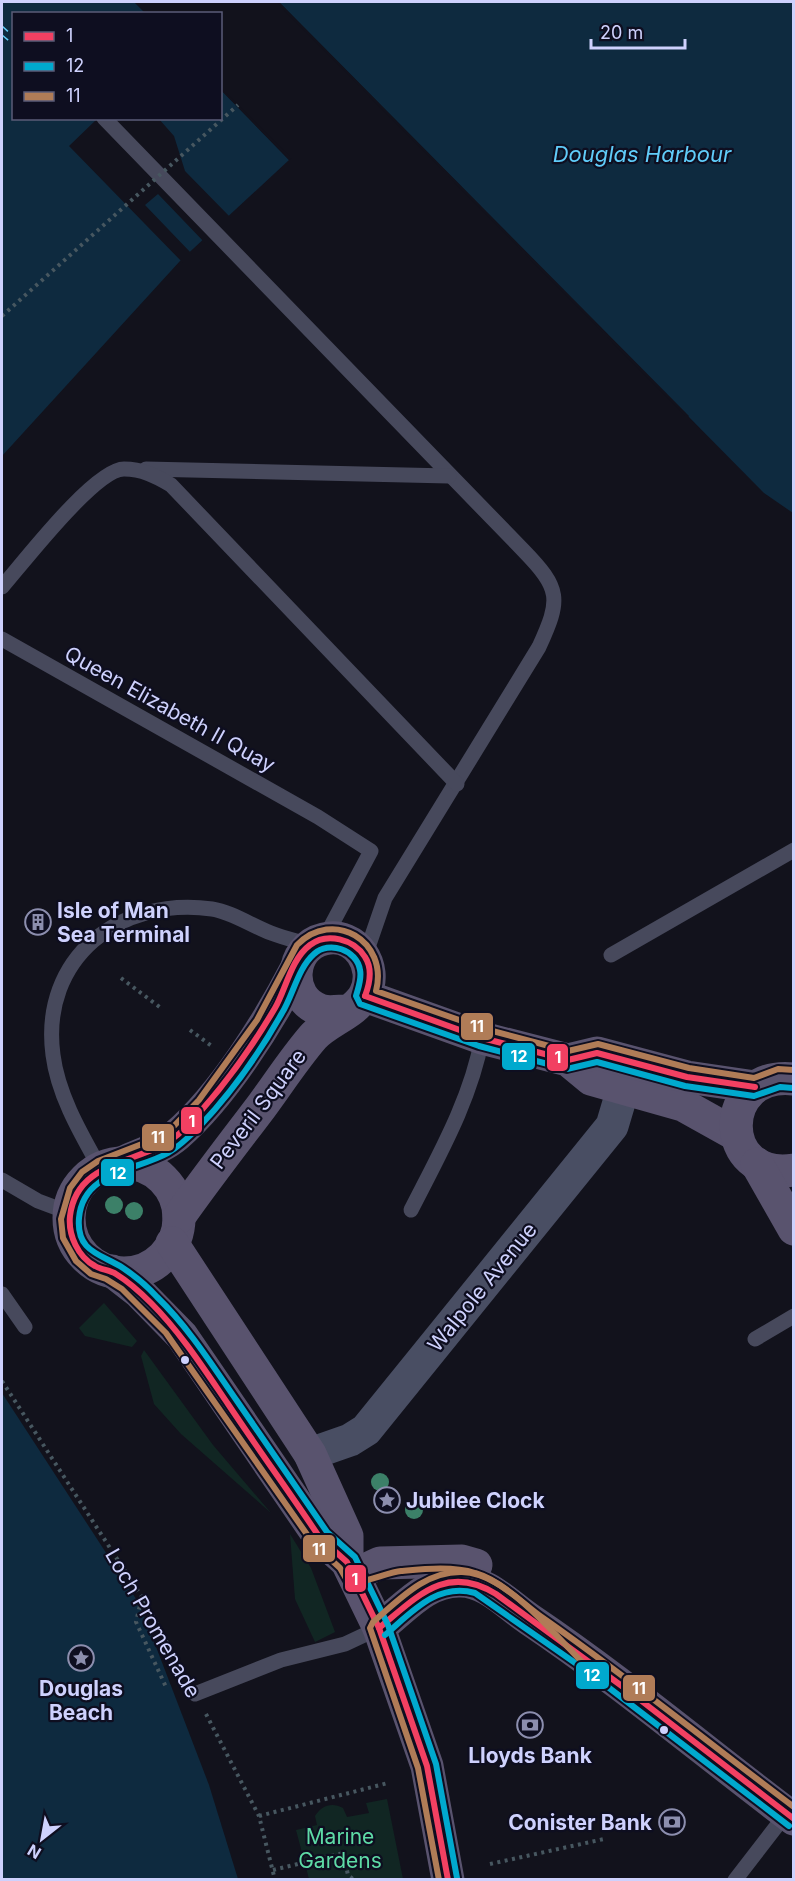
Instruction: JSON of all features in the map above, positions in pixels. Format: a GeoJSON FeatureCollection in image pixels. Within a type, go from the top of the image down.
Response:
{"type":"FeatureCollection","features":[{"type":"Feature","properties":{"kind":"main road"},"geometry":{"type":"LineString","coordinates":[[356,1003],[370,983],[370,969],[365,956],[355,945],[340,938],[310,951],[296,983],[300,996],[310,1006],[322,1012],[356,1003],[568,1060],[591,1079],[682,1105],[735,1134]]}},
{"type":"Feature","properties":{"kind":"main road","name":"Peveril Square"},"geometry":{"type":"LineString","coordinates":[[112,1165],[174,1137],[218,1090],[275,1008],[310,951]]}},
{"type":"Feature","properties":{"kind":"main road","name":"Peveril Square"},"geometry":{"type":"LineString","coordinates":[[175,1230],[310,1040],[356,1003]]}},
{"type":"Feature","properties":{"kind":"main road"},"geometry":{"type":"LineString","coordinates":[[568,1060],[597,1053],[687,1077],[780,1078]]}},
{"type":"Feature","properties":{"kind":"main road"},"geometry":{"type":"LineString","coordinates":[[780,1078],[744,1098],[734,1121],[735,1134],[747,1156],[757,1164],[771,1170],[794,1170]]}},
{"type":"Feature","properties":{"kind":"main road","name":"Walpole Avenue"},"geometry":{"type":"LineString","coordinates":[[310,1454],[350,1440],[366,1430],[612,1126],[623,1089]]}},
{"type":"Feature","properties":{"kind":"main road"},"geometry":{"type":"LineString","coordinates":[[757,1164],[794,1229]]}},
{"type":"Feature","properties":{"kind":"main road"},"geometry":{"type":"LineString","coordinates":[[112,1165],[148,1168],[162,1179],[174,1195],[175,1230],[164,1256],[152,1264],[128,1272],[112,1271],[94,1265],[77,1247],[70,1230],[70,1213],[84,1182],[112,1165]]}},
{"type":"Feature","properties":{"kind":"main road"},"geometry":{"type":"LineString","coordinates":[[175,1230],[310,1454],[347,1536],[350,1569]]}},
{"type":"Feature","properties":{"kind":"main road"},"geometry":{"type":"LineString","coordinates":[[112,1271],[139,1292],[182,1336],[320,1539],[350,1569],[379,1628],[427,1766],[448,1880]]}},
{"type":"Feature","properties":{"kind":"main road"},"geometry":{"type":"LineString","coordinates":[[350,1569],[407,1561],[462,1561],[485,1567],[512,1585],[597,1664]]}},
{"type":"Feature","properties":{"kind":"main road"},"geometry":{"type":"LineString","coordinates":[[379,1628],[423,1591],[437,1583],[460,1580],[483,1586],[597,1664],[790,1816]]}},
{"type":"Feature","properties":{"kind":"lane"},"geometry":{"type":"LineString","coordinates":[[106,120],[449,476],[541,568],[555,593],[553,615],[539,648],[385,898],[365,956]]}},
{"type":"Feature","properties":{"kind":"lane"},"geometry":{"type":"LineString","coordinates":[[2,586],[72,506],[100,479],[122,468],[449,476]]}},
{"type":"Feature","properties":{"kind":"lane"},"geometry":{"type":"LineString","coordinates":[[122,468],[151,472],[171,485],[457,784]]}},
{"type":"Feature","properties":{"kind":"lane","name":"Queen Elizabeth II Quay"},"geometry":{"type":"LineString","coordinates":[[2,639],[318,817],[370,851],[310,951]]}},
{"type":"Feature","properties":{"kind":"lane"},"geometry":{"type":"LineString","coordinates":[[611,955],[794,850]]}},
{"type":"Feature","properties":{"kind":"lane"},"geometry":{"type":"LineString","coordinates":[[112,1165],[67,1102],[53,1056],[53,1022],[59,996],[68,970],[84,946],[117,922],[164,908],[186,907],[215,909],[310,951]]}},
{"type":"Feature","properties":{"kind":"lane"},"geometry":{"type":"LineString","coordinates":[[411,1210],[453,1126],[477,1065],[482,1038]]}},
{"type":"Feature","properties":{"kind":"lane"},"geometry":{"type":"LineString","coordinates":[[2,1180],[38,1201],[70,1213]]}},
{"type":"Feature","properties":{"kind":"lane"},"geometry":{"type":"LineString","coordinates":[[2,1294],[25,1327]]}},
{"type":"Feature","properties":{"kind":"lane"},"geometry":{"type":"LineString","coordinates":[[755,1339],[794,1316]]}},
{"type":"Feature","properties":{"kind":"lane"},"geometry":{"type":"LineString","coordinates":[[195,1694],[281,1660],[345,1644],[379,1628]]}},
{"type":"Feature","properties":{"kind":"lane"},"geometry":{"type":"LineString","coordinates":[[735,1880],[790,1816]]}},
{"type":"Feature","properties":{"kind":"path"},"geometry":{"type":"LineString","coordinates":[[222,119],[238,105]]}},
{"type":"Feature","properties":{"kind":"path"},"geometry":{"type":"LineString","coordinates":[[2,316],[221,120]]}},
{"type":"Feature","properties":{"kind":"path"},"geometry":{"type":"LineString","coordinates":[[120,978],[161,1008]]}},
{"type":"Feature","properties":{"kind":"path"},"geometry":{"type":"LineString","coordinates":[[190,1030],[216,1049]]}},
{"type":"Feature","properties":{"kind":"path","name":"Loch Promenade"},"geometry":{"type":"LineString","coordinates":[[2,1381],[145,1602],[259,1816],[275,1880]]}},
{"type":"Feature","properties":{"kind":"path"},"geometry":{"type":"LineString","coordinates":[[145,1602],[140,1605],[136,1622],[166,1687]]}},
{"type":"Feature","properties":{"kind":"path"},"geometry":{"type":"LineString","coordinates":[[259,1816],[388,1783]]}},
{"type":"Feature","properties":{"kind":"path"},"geometry":{"type":"LineString","coordinates":[[490,1864],[604,1839]]}},
{"type":"Feature","properties":{"kind":"path"},"geometry":{"type":"LineString","coordinates":[[273,1870],[343,1853],[348,1875],[354,1880]]}},
{"type":"Feature","properties":{"kind":"path"},"geometry":{"type":"LineString","coordinates":[[343,1880],[348,1875]]}},
{"type":"Feature","properties":{"kind":"green space"},"geometry":{"type":"Polygon","coordinates":[[[104,1303],[137,1341],[132,1347],[85,1336],[79,1328],[104,1303]]]}},
{"type":"Feature","properties":{"kind":"green space"},"geometry":{"type":"Polygon","coordinates":[[[144,1350],[213,1445],[271,1513],[181,1434],[154,1404],[141,1356],[144,1350]]]}},
{"type":"Feature","properties":{"kind":"green space"},"geometry":{"type":"Polygon","coordinates":[[[290,1534],[311,1568],[335,1632],[315,1642],[295,1599],[290,1534]]]}},
{"type":"Feature","properties":{"kind":"green space","name":"Marine Gardens"},"geometry":{"type":"Polygon","coordinates":[[[387,1799],[403,1879],[309,1879],[296,1830],[317,1825],[315,1816],[321,1809],[328,1806],[335,1805],[343,1808],[347,1817],[369,1813],[366,1803],[387,1799]]]}},
{"type":"Feature","properties":{"kind":"water"},"geometry":{"type":"Polygon","coordinates":[[[2,2],[134,2],[144,12],[12,12],[12,120],[222,120],[222,91],[289,160],[180,261],[2,456],[2,2]]]}},
{"type":"Feature","properties":{"kind":"water","name":"Douglas Harbour"},"geometry":{"type":"Polygon","coordinates":[[[279,2],[793,2],[793,513],[764,493],[279,2]]]}},
{"type":"Feature","properties":{"kind":"water","name":"Douglas Beach"},"geometry":{"type":"Polygon","coordinates":[[[2,1393],[140,1605],[209,1785],[238,1879],[2,1879],[2,1393]]]}},
{"type":"Feature","properties":{"kind":"pier"},"geometry":{"type":"Polygon","coordinates":[[[276,2],[279,2],[689,416],[687,418],[276,2]]]}},
{"type":"Feature","properties":{"kind":"pier"},"geometry":{"type":"Polygon","coordinates":[[[222,89],[292,158],[289,160],[222,91],[222,89]]]}},
{"type":"Feature","properties":{"kind":"pier"},"geometry":{"type":"Polygon","coordinates":[[[96,120],[160,120],[174,136],[185,171],[231,218],[205,243],[158,194],[145,205],[192,254],[183,263],[69,146],[96,120]]]}},
{"type":"Feature","properties":{"kind":"ferry route"},"geometry":{"type":"LineString","coordinates":[[2,26],[12,35]]}},
{"type":"Feature","properties":{"kind":"ferry route"},"geometry":{"type":"LineString","coordinates":[[2,35],[12,43]]}},
{"type":"Feature","properties":{"kind":"transit line","name":"11"},"geometry":{"type":"LineString","coordinates":[[591,1671],[522,1601],[490,1579],[475,1573],[448,1569],[419,1569],[395,1572],[359,1582],[348,1582],[340,1568],[313,1543],[166,1333],[122,1289],[106,1279],[91,1274],[76,1261],[63,1238],[61,1219],[70,1188],[82,1172],[98,1161],[160,1137],[173,1127],[199,1100],[257,1020],[297,945],[311,934],[326,930],[341,930],[355,935],[366,945],[374,958],[378,973],[376,991],[485,1029],[568,1051],[598,1044],[689,1068],[754,1078],[778,1069],[794,1070]]}},
{"type":"Feature","properties":{"kind":"transit line","name":"1"},"geometry":{"type":"LineString","coordinates":[[365,996],[370,971],[368,962],[360,951],[347,942],[332,938],[310,945],[298,958],[275,1008],[255,1041],[208,1102],[182,1131],[168,1142],[116,1164],[86,1182],[75,1197],[70,1223],[75,1245],[84,1257],[95,1266],[114,1273],[130,1284],[172,1327],[201,1365],[320,1538],[347,1562],[379,1628],[427,1766],[448,1880]]}},
{"type":"Feature","properties":{"kind":"transit line","name":"12"},"geometry":{"type":"LineString","coordinates":[[457,1878],[436,1764],[388,1625],[355,1557],[327,1532],[209,1360],[179,1321],[136,1278],[86,1245],[79,1229],[83,1202],[100,1182],[168,1153],[199,1127],[244,1073],[264,1043],[286,1006],[308,960],[320,950],[327,948],[342,949],[354,957],[358,963],[360,983],[356,996],[360,1004],[479,1046],[567,1069],[597,1062],[685,1086],[754,1096],[780,1087],[793,1088]]}},
{"type":"Feature","properties":{"kind":"transit line","name":"1"},"geometry":{"type":"LineString","coordinates":[[365,996],[482,1038],[568,1060],[597,1053],[687,1077],[755,1087]]}},
{"type":"Feature","properties":{"kind":"transit line","name":"11"},"geometry":{"type":"LineString","coordinates":[[439,1880],[418,1768],[370,1628],[373,1622],[413,1588],[436,1576],[449,1573],[462,1572],[485,1577],[506,1589],[794,1807]]}},
{"type":"Feature","properties":{"kind":"transit line","name":"1"},"geometry":{"type":"LineString","coordinates":[[379,1628],[406,1605],[433,1588],[447,1583],[462,1582],[478,1585],[496,1594],[630,1692],[794,1819]]}},
{"type":"Feature","properties":{"kind":"transit line","name":"12"},"geometry":{"type":"LineString","coordinates":[[385,1635],[415,1609],[437,1596],[461,1591],[475,1593],[591,1674],[789,1826]]}},
{"type":"Feature","properties":{"kind":"place","name":"Isle of Man Sea Terminal"},"geometry":{"type":"Point","coordinates":[38,922]}},
{"type":"Feature","properties":{"kind":"place","name":"Jubilee Clock"},"geometry":{"type":"Point","coordinates":[387,1500]}},
{"type":"Feature","properties":{"kind":"place","name":"Douglas Beach"},"geometry":{"type":"Point","coordinates":[81,1658]}},
{"type":"Feature","properties":{"kind":"place","name":"Lloyds Bank"},"geometry":{"type":"Point","coordinates":[530,1725]}},
{"type":"Feature","properties":{"kind":"place","name":"Conister Bank"},"geometry":{"type":"Point","coordinates":[672,1822]}}]}
